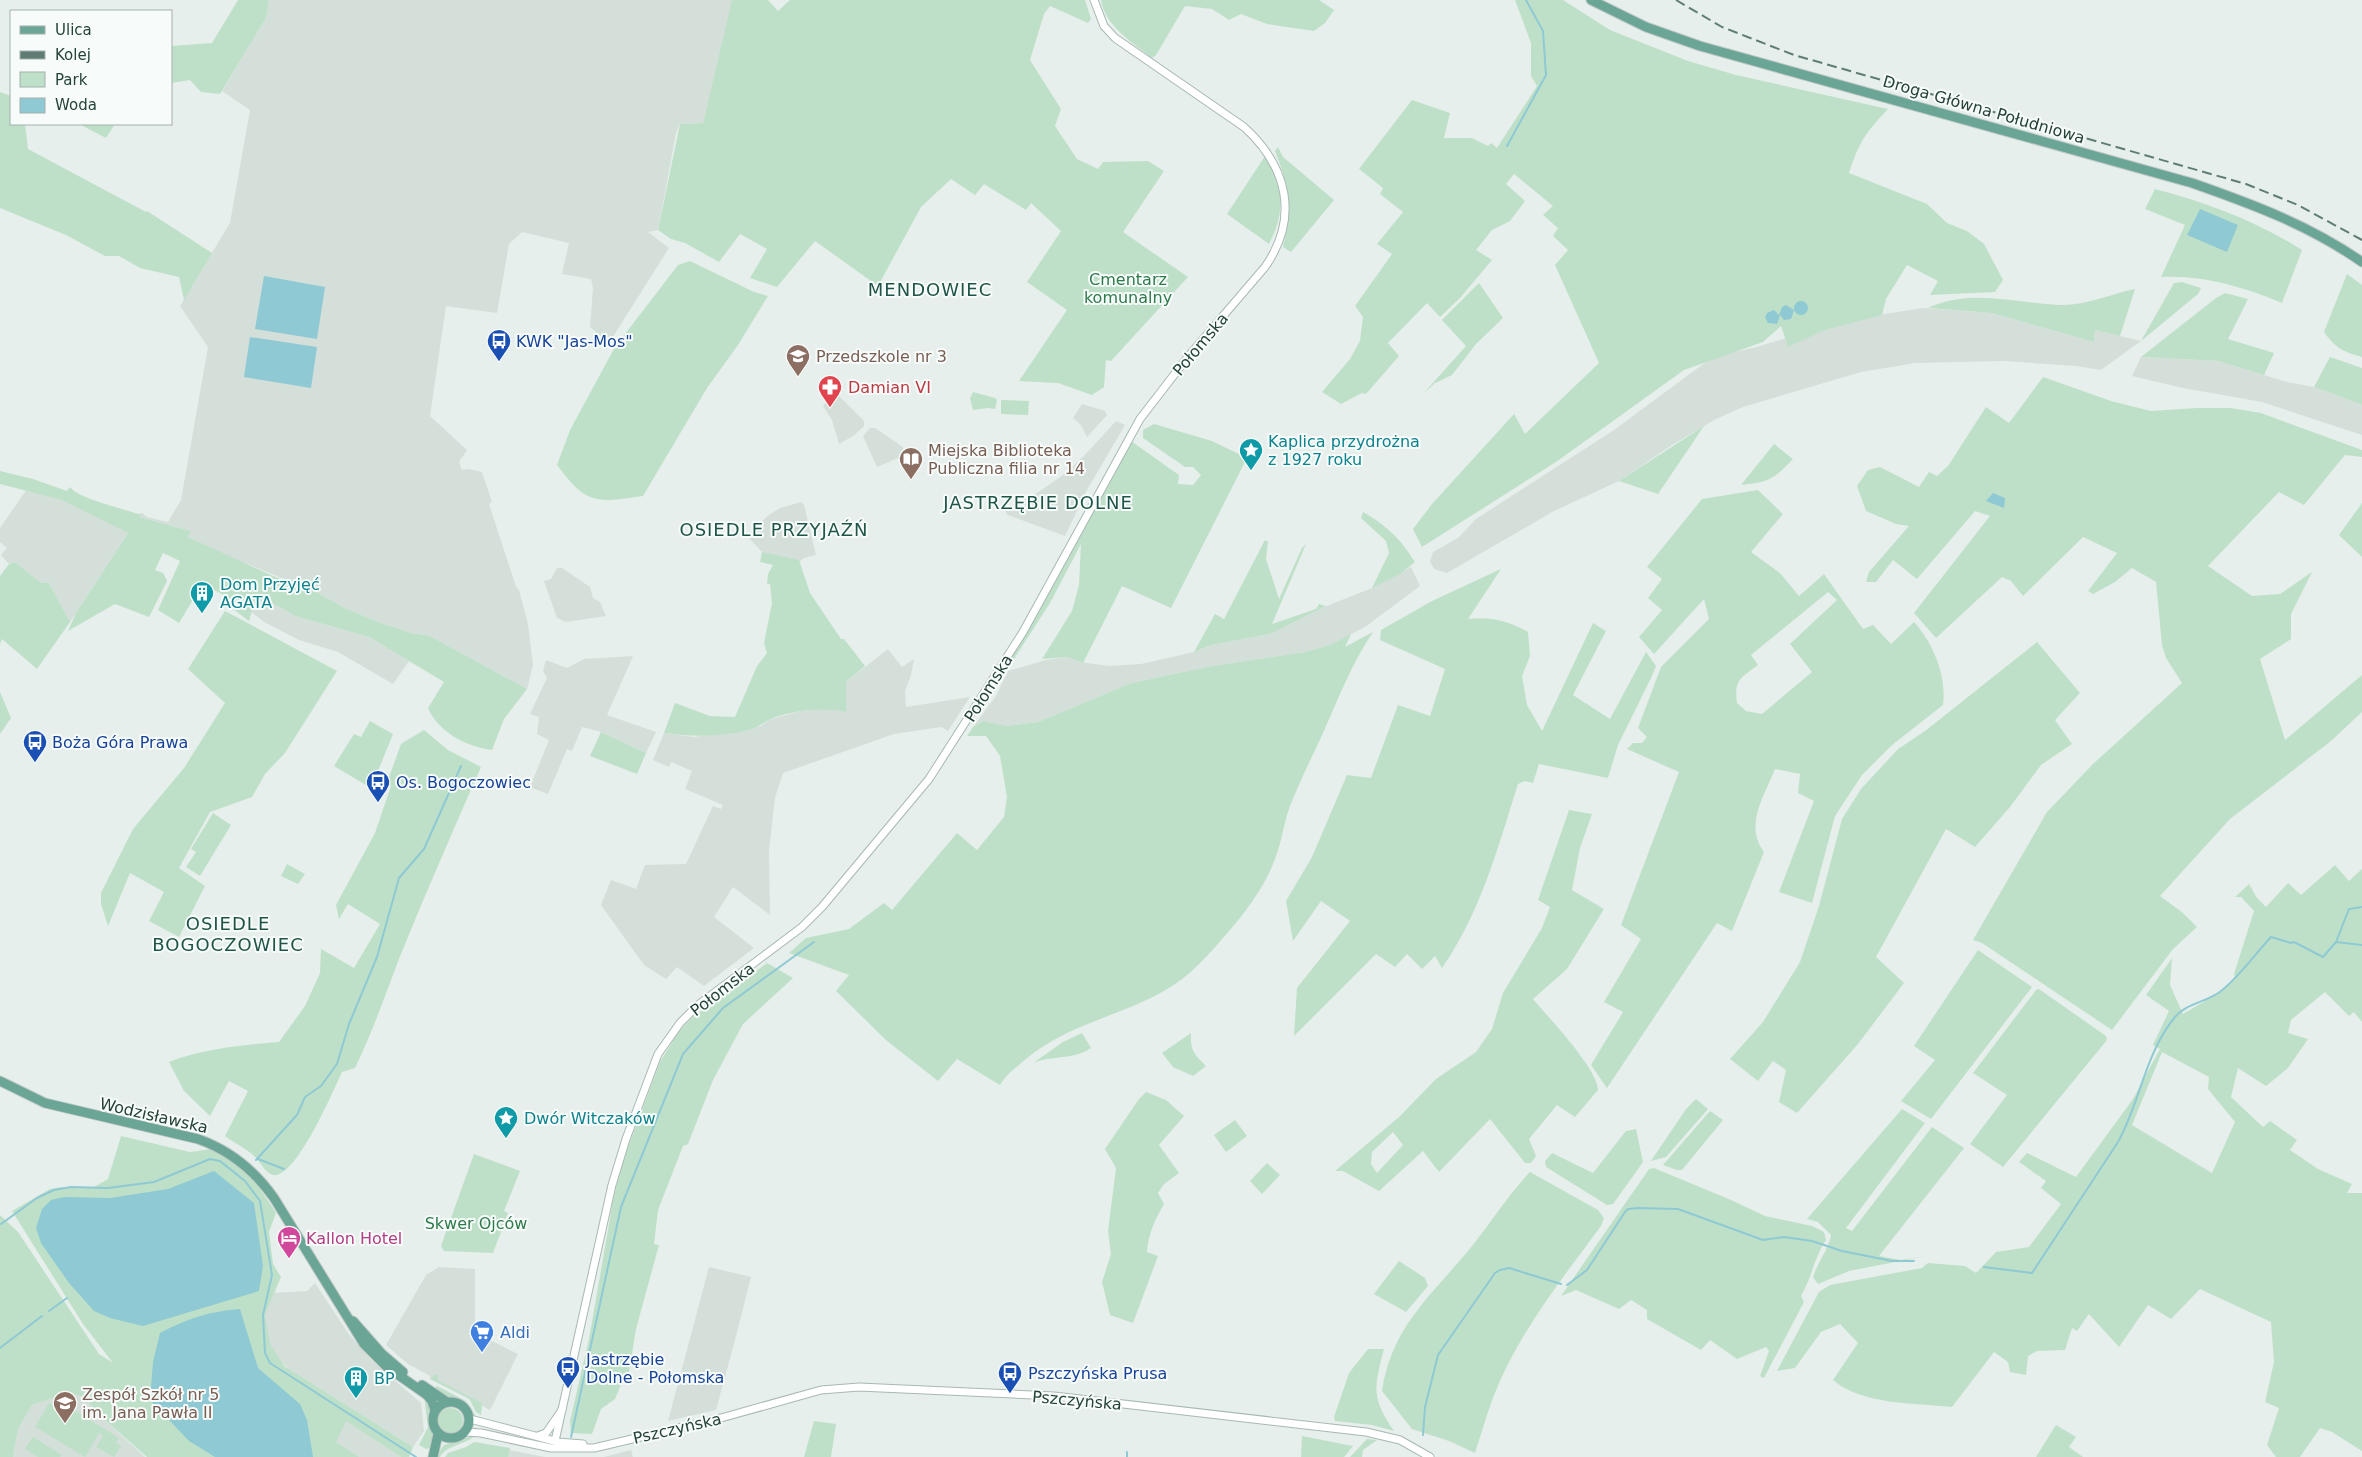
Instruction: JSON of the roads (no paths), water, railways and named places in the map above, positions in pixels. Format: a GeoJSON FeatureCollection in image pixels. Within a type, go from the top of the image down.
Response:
{"type":"FeatureCollection","features":[{"type":"Feature","properties":{"kind":"main road","name":"Droga Główna Południowa"},"geometry":{"type":"LineString","coordinates":[[1591,0],[1646,26],[1700,46],[2147,171],[2259,206],[2299,224],[2362,262]]}},
{"type":"Feature","properties":{"kind":"main road","name":"Wodzisławska"},"geometry":{"type":"LineString","coordinates":[[0,1081],[45,1103],[198,1139],[215,1145],[241,1162],[266,1187],[274,1198],[364,1344],[387,1367],[427,1395],[436,1410]]}},
{"type":"Feature","properties":{"kind":"main road","name":"Wodzisławska"},"geometry":{"type":"LineString","coordinates":[[344,1312],[397,1367],[447,1402]]}},
{"type":"Feature","properties":{"kind":"main road"},"geometry":{"type":"LineString","coordinates":[[447,1402],[460,1404],[467,1410],[470,1419],[466,1432],[457,1438],[442,1436],[433,1425],[436,1410],[447,1402]]}},
{"type":"Feature","properties":{"kind":"main road"},"geometry":{"type":"LineString","coordinates":[[434,1457],[442,1436]]}},
{"type":"Feature","properties":{"kind":"street","name":"Połomska"},"geometry":{"type":"LineString","coordinates":[[555,1442],[612,1185],[626,1139],[658,1054],[680,1023],[698,1005],[802,927],[929,779],[1023,632],[1140,419],[1176,372],[1265,267],[1277,249],[1283,234],[1286,211],[1281,182],[1271,159],[1259,141],[1244,127],[1115,38],[1104,26],[1097,12],[1094,0]]}},
{"type":"Feature","properties":{"kind":"street","name":"Pszczyńska"},"geometry":{"type":"LineString","coordinates":[[466,1432],[480,1433],[538,1446],[572,1450],[594,1448],[604,1444],[721,1418],[821,1390],[859,1387],[1054,1396],[1334,1428],[1366,1432],[1400,1440],[1430,1457]]}},
{"type":"Feature","properties":{"kind":"street","name":"Połomska"},"geometry":{"type":"LineString","coordinates":[[536,1436],[546,1433],[563,1408]]}},
{"type":"Feature","properties":{"kind":"street","name":"Pszczyńska"},"geometry":{"type":"LineString","coordinates":[[470,1419],[555,1442],[604,1444]]}},
{"type":"Feature","properties":{"kind":"street"},"geometry":{"type":"LineString","coordinates":[[538,1446],[555,1442]]}},
{"type":"Feature","properties":{"kind":"water"},"geometry":{"type":"Polygon","coordinates":[[[2200,209],[2238,225],[2227,252],[2187,235],[2200,209]]]}},
{"type":"Feature","properties":{"kind":"water"},"geometry":{"type":"Polygon","coordinates":[[[264,276],[325,287],[317,339],[255,329],[264,276]]]}},
{"type":"Feature","properties":{"kind":"water"},"geometry":{"type":"Polygon","coordinates":[[[1798,301],[1804,301],[1808,308],[1804,315],[1798,315],[1794,311],[1794,305],[1798,301]]]}},
{"type":"Feature","properties":{"kind":"water"},"geometry":{"type":"Polygon","coordinates":[[[1786,305],[1794,310],[1791,319],[1784,320],[1780,315],[1777,324],[1768,323],[1765,317],[1767,313],[1774,310],[1779,315],[1782,307],[1786,305]]]}},
{"type":"Feature","properties":{"kind":"water"},"geometry":{"type":"Polygon","coordinates":[[[250,337],[317,347],[311,388],[244,377],[250,337]]]}},
{"type":"Feature","properties":{"kind":"water"},"geometry":{"type":"Polygon","coordinates":[[[1993,493],[2005,498],[2004,508],[1986,501],[1993,493]]]}},
{"type":"Feature","properties":{"kind":"water"},"geometry":{"type":"Polygon","coordinates":[[[214,1171],[254,1203],[263,1266],[259,1291],[143,1326],[110,1318],[94,1311],[69,1283],[41,1243],[36,1228],[42,1209],[51,1200],[64,1197],[110,1198],[168,1189],[214,1171]]]}},
{"type":"Feature","properties":{"kind":"water"},"geometry":{"type":"Polygon","coordinates":[[[240,1309],[258,1368],[300,1404],[307,1420],[313,1457],[215,1457],[189,1441],[150,1400],[153,1362],[160,1333],[198,1316],[240,1309]]]}},
{"type":"Feature","properties":{"kind":"waterway"},"geometry":{"type":"LineString","coordinates":[[1507,146],[1546,75],[1543,31],[1526,0]]}},
{"type":"Feature","properties":{"kind":"waterway"},"geometry":{"type":"LineString","coordinates":[[256,1160],[297,1115],[305,1097],[321,1086],[337,1064],[349,1024],[377,957],[399,878],[424,849],[461,766]]}},
{"type":"Feature","properties":{"kind":"waterway"},"geometry":{"type":"LineString","coordinates":[[2336,942],[2349,909],[2362,907]]}},
{"type":"Feature","properties":{"kind":"waterway"},"geometry":{"type":"LineString","coordinates":[[1984,1267],[2032,1273],[2118,1142],[2126,1127],[2157,1046],[2165,1031],[2180,1012],[2221,991],[2241,972],[2271,937],[2291,943],[2294,942],[2323,957],[2336,942],[2362,945]]}},
{"type":"Feature","properties":{"kind":"waterway"},"geometry":{"type":"LineString","coordinates":[[571,1437],[621,1207],[683,1054],[723,1008],[814,942]]}},
{"type":"Feature","properties":{"kind":"waterway"},"geometry":{"type":"LineString","coordinates":[[1,1224],[37,1198],[54,1190],[71,1187],[108,1188],[154,1182],[210,1159],[220,1161],[245,1181],[260,1201],[272,1275],[263,1315],[265,1353],[270,1363],[416,1457]]}},
{"type":"Feature","properties":{"kind":"waterway"},"geometry":{"type":"LineString","coordinates":[[258,1159],[284,1169]]}},
{"type":"Feature","properties":{"kind":"waterway"},"geometry":{"type":"LineString","coordinates":[[1567,1285],[1587,1270],[1625,1212],[1628,1209],[1638,1208],[1678,1209],[1763,1240],[1784,1237],[1812,1241],[1842,1251],[1892,1261],[1914,1261]]}},
{"type":"Feature","properties":{"kind":"waterway"},"geometry":{"type":"LineString","coordinates":[[1423,1435],[1425,1407],[1438,1355],[1495,1273],[1509,1268],[1561,1284]]}},
{"type":"Feature","properties":{"kind":"waterway"},"geometry":{"type":"LineString","coordinates":[[49,1311],[67,1298]]}},
{"type":"Feature","properties":{"kind":"waterway"},"geometry":{"type":"LineString","coordinates":[[0,1348],[42,1316]]}},
{"type":"Feature","properties":{"kind":"waterway"},"geometry":{"type":"LineString","coordinates":[[1127,1452],[1127,1457]]}},
{"type":"Feature","properties":{"kind":"railway"},"geometry":{"type":"LineString","coordinates":[[1676,0],[1722,27],[1794,55],[2246,184],[2298,205],[2362,240]]}},
{"type":"Feature","properties":{"kind":"place","name":"KWK \"Jas-Mos\""},"geometry":{"type":"Point","coordinates":[499,362]}},
{"type":"Feature","properties":{"kind":"place","name":"Przedszkole nr 3"},"geometry":{"type":"Point","coordinates":[798,377]}},
{"type":"Feature","properties":{"kind":"place","name":"Damian VI"},"geometry":{"type":"Point","coordinates":[830,408]}},
{"type":"Feature","properties":{"kind":"place","name":"Kaplica przydrożna z 1927 roku"},"geometry":{"type":"Point","coordinates":[1251,471]}},
{"type":"Feature","properties":{"kind":"place","name":"Miejska Biblioteka Publiczna filia nr 14"},"geometry":{"type":"Point","coordinates":[911,480]}},
{"type":"Feature","properties":{"kind":"place","name":"Dom Przyjęć AGATA"},"geometry":{"type":"Point","coordinates":[202,614]}},
{"type":"Feature","properties":{"kind":"place","name":"Boża Góra Prawa"},"geometry":{"type":"Point","coordinates":[35,763]}},
{"type":"Feature","properties":{"kind":"place","name":"Os. Bogoczowiec"},"geometry":{"type":"Point","coordinates":[378,803]}},
{"type":"Feature","properties":{"kind":"place","name":"Dwór Witczaków"},"geometry":{"type":"Point","coordinates":[506,1139]}},
{"type":"Feature","properties":{"kind":"place","name":"Kallon Hotel"},"geometry":{"type":"Point","coordinates":[289,1259]}},
{"type":"Feature","properties":{"kind":"place","name":"Aldi"},"geometry":{"type":"Point","coordinates":[482,1353]}},
{"type":"Feature","properties":{"kind":"place","name":"Jastrzębie Dolne - Połomska"},"geometry":{"type":"Point","coordinates":[568,1389]}},
{"type":"Feature","properties":{"kind":"place","name":"Pszczyńska Prusa"},"geometry":{"type":"Point","coordinates":[1010,1394]}},
{"type":"Feature","properties":{"kind":"place","name":"BP"},"geometry":{"type":"Point","coordinates":[356,1399]}},
{"type":"Feature","properties":{"kind":"place","name":"Zespół Szkół nr 5 im. Jana Pawła II"},"geometry":{"type":"Point","coordinates":[65,1424]}},
{"type":"Feature","properties":{"kind":"district","name":"MENDOWIEC"},"geometry":{"type":"Point","coordinates":[930,290]}},
{"type":"Feature","properties":{"kind":"district","name":"JASTRZĘBIE DOLNE"},"geometry":{"type":"Point","coordinates":[1038,503]}},
{"type":"Feature","properties":{"kind":"district","name":"OSIEDLE PRZYJAŹŃ"},"geometry":{"type":"Point","coordinates":[774,530]}},
{"type":"Feature","properties":{"kind":"district","name":"OSIEDLE BOGOCZOWIEC"},"geometry":{"type":"Point","coordinates":[228,934]}},
{"type":"Feature","properties":{"kind":"park label","name":"Cmentarz komunalny"},"geometry":{"type":"Point","coordinates":[1128,288]}},
{"type":"Feature","properties":{"kind":"park label","name":"Skwer Ojców"},"geometry":{"type":"Point","coordinates":[476,1223]}}]}
